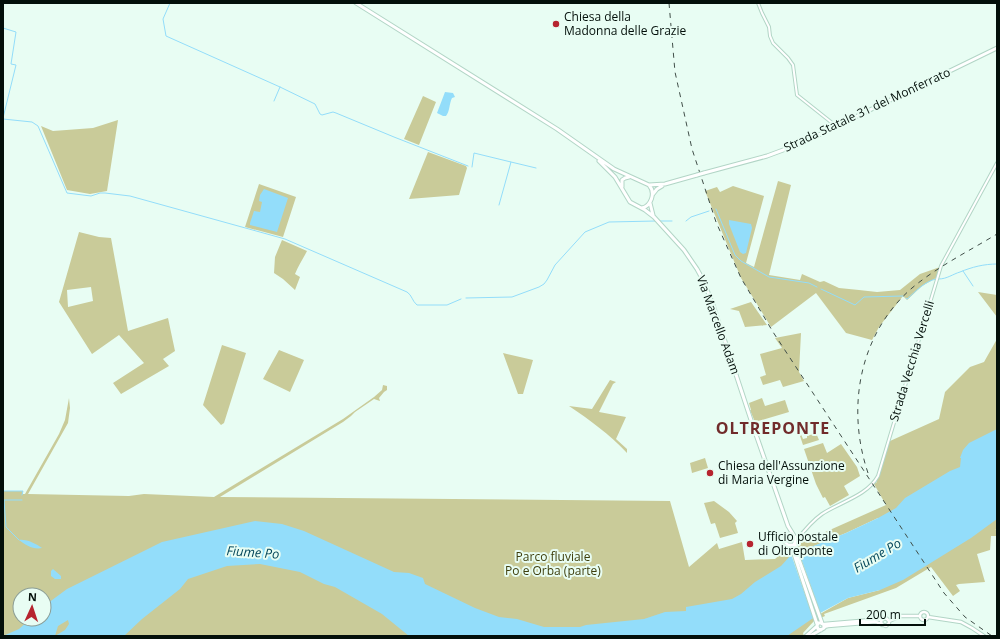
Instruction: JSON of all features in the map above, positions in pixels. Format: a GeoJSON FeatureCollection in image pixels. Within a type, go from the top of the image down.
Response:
{"type":"FeatureCollection","features":[{"type":"Feature","properties":{"kind":"main road"},"geometry":{"type":"LineString","coordinates":[[356,3],[577,142],[615,177],[630,202],[642,208],[647,206],[652,196],[652,189],[649,185],[614,169],[595,157]]}},
{"type":"Feature","properties":{"kind":"main road","name":"Strada Statale 31 del Monferrato"},"geometry":{"type":"LineString","coordinates":[[649,185],[665,184],[784,150],[997,48]]}},
{"type":"Feature","properties":{"kind":"main road"},"geometry":{"type":"LineString","coordinates":[[623,189],[621,184],[622,180],[630,177]]}},
{"type":"Feature","properties":{"kind":"main road","name":"Strada Statale 31 del Monferrato"},"geometry":{"type":"LineString","coordinates":[[652,196],[658,188],[665,184]]}},
{"type":"Feature","properties":{"kind":"main road","name":"Via Marcello Adam"},"geometry":{"type":"LineString","coordinates":[[650,201],[651,210],[655,219]]}},
{"type":"Feature","properties":{"kind":"main road","name":"Via Marcello Adam"},"geometry":{"type":"LineString","coordinates":[[642,208],[655,219],[684,250],[703,280],[714,305],[788,526],[794,535],[797,554],[818,622]]}},
{"type":"Feature","properties":{"kind":"main road"},"geometry":{"type":"LineString","coordinates":[[788,526],[785,542],[794,554],[818,622],[817,628],[821,630]]}},
{"type":"Feature","properties":{"kind":"main road"},"geometry":{"type":"LineString","coordinates":[[786,536],[794,535]]}},
{"type":"Feature","properties":{"kind":"main road"},"geometry":{"type":"LineString","coordinates":[[789,547],[796,544]]}},
{"type":"Feature","properties":{"kind":"main road"},"geometry":{"type":"LineString","coordinates":[[818,622],[828,626],[876,622],[887,626],[889,621],[901,616],[920,616],[924,612],[928,617]]}},
{"type":"Feature","properties":{"kind":"main road"},"geometry":{"type":"LineString","coordinates":[[920,616],[923,620],[926,620],[928,617],[961,622],[984,636]]}},
{"type":"Feature","properties":{"kind":"main road"},"geometry":{"type":"LineString","coordinates":[[823,625],[886,618],[889,621]]}},
{"type":"Feature","properties":{"kind":"main road"},"geometry":{"type":"LineString","coordinates":[[882,625],[881,621],[883,619]]}},
{"type":"Feature","properties":{"kind":"main road"},"geometry":{"type":"LineString","coordinates":[[806,636],[818,622]]}},
{"type":"Feature","properties":{"kind":"main road"},"geometry":{"type":"LineString","coordinates":[[810,636],[821,630],[823,625]]}},
{"type":"Feature","properties":{"kind":"street"},"geometry":{"type":"LineString","coordinates":[[758,3],[769,27],[773,43],[793,65],[797,95],[836,126]]}},
{"type":"Feature","properties":{"kind":"street","name":"Strada Vecchia Vercelli"},"geometry":{"type":"LineString","coordinates":[[796,544],[802,534],[821,515],[865,490],[878,476],[941,266],[997,162]]}},
{"type":"Feature","properties":{"kind":"street","name":"Strada Vecchia Vercelli"},"geometry":{"type":"LineString","coordinates":[[794,535],[802,534]]}},
{"type":"Feature","properties":{"kind":"green space"},"geometry":{"type":"Polygon","coordinates":[[[423,96],[436,102],[419,145],[404,139],[423,96]]]}},
{"type":"Feature","properties":{"kind":"green space"},"geometry":{"type":"Polygon","coordinates":[[[118,120],[107,191],[90,194],[67,190],[41,126],[53,131],[93,128],[118,120]]]}},
{"type":"Feature","properties":{"kind":"green space"},"geometry":{"type":"Polygon","coordinates":[[[428,152],[466,166],[467,168],[459,195],[409,199],[428,152]]]}},
{"type":"Feature","properties":{"kind":"green space"},"geometry":{"type":"Polygon","coordinates":[[[778,181],[791,185],[769,275],[800,280],[802,274],[820,282],[824,281],[839,288],[877,292],[900,290],[920,274],[940,267],[936,278],[922,286],[907,300],[903,296],[879,327],[872,340],[846,333],[816,293],[771,327],[741,278],[705,191],[717,187],[720,192],[733,186],[764,196],[746,263],[754,267],[778,181]]]}},
{"type":"Feature","properties":{"kind":"green space"},"geometry":{"type":"Polygon","coordinates":[[[259,184],[296,197],[283,237],[245,227],[259,184]]]}},
{"type":"Feature","properties":{"kind":"green space"},"geometry":{"type":"Polygon","coordinates":[[[79,232],[99,237],[111,238],[128,331],[168,318],[175,351],[163,359],[169,366],[121,394],[113,383],[144,363],[119,335],[92,354],[59,302],[79,232]],[[91,287],[67,290],[68,307],[93,301],[91,287]]]}},
{"type":"Feature","properties":{"kind":"green space"},"geometry":{"type":"Polygon","coordinates":[[[282,240],[307,251],[295,274],[300,277],[295,290],[274,273],[275,257],[282,240]]]}},
{"type":"Feature","properties":{"kind":"green space"},"geometry":{"type":"Polygon","coordinates":[[[978,292],[997,295],[997,317],[978,292]]]}},
{"type":"Feature","properties":{"kind":"green space"},"geometry":{"type":"Polygon","coordinates":[[[751,302],[767,325],[745,327],[739,311],[730,309],[751,302]]]}},
{"type":"Feature","properties":{"kind":"green space"},"geometry":{"type":"Polygon","coordinates":[[[801,333],[799,372],[804,381],[783,387],[780,380],[763,385],[760,377],[766,375],[760,354],[782,348],[775,338],[801,333]]]}},
{"type":"Feature","properties":{"kind":"green space","name":"Parco fluviale Po e Orba (parte)"},"geometry":{"type":"Polygon","coordinates":[[[997,339],[997,529],[995,530],[997,530],[997,536],[991,536],[990,550],[977,554],[985,582],[956,585],[960,591],[953,596],[931,567],[896,588],[824,614],[825,616],[814,621],[803,633],[804,636],[3,636],[3,491],[23,491],[23,494],[25,494],[59,434],[65,420],[69,398],[70,408],[68,423],[28,494],[129,496],[144,494],[214,497],[343,419],[374,397],[382,390],[383,385],[387,386],[387,390],[379,398],[380,401],[374,399],[343,422],[220,497],[670,501],[689,567],[717,543],[719,549],[742,542],[745,560],[775,559],[787,549],[886,505],[874,484],[877,482],[876,479],[890,441],[939,419],[945,392],[970,367],[984,362],[997,339]],[[878,518],[792,555],[813,618],[848,598],[880,590],[878,518]]]}},
{"type":"Feature","properties":{"kind":"green space"},"geometry":{"type":"Polygon","coordinates":[[[222,345],[246,353],[224,423],[221,425],[203,405],[222,345]]]}},
{"type":"Feature","properties":{"kind":"green space"},"geometry":{"type":"Polygon","coordinates":[[[279,350],[304,360],[290,392],[263,379],[279,350]]]}},
{"type":"Feature","properties":{"kind":"green space"},"geometry":{"type":"Polygon","coordinates":[[[503,353],[533,360],[523,394],[518,394],[503,353]]]}},
{"type":"Feature","properties":{"kind":"green space"},"geometry":{"type":"Polygon","coordinates":[[[610,380],[616,382],[613,384],[599,412],[626,417],[616,439],[627,449],[627,453],[613,439],[569,406],[592,409],[610,380]]]}},
{"type":"Feature","properties":{"kind":"green space"},"geometry":{"type":"Polygon","coordinates":[[[762,398],[765,406],[785,400],[789,412],[755,422],[749,403],[762,398]]]}},
{"type":"Feature","properties":{"kind":"green space"},"geometry":{"type":"Polygon","coordinates":[[[800,432],[803,439],[816,433],[819,440],[803,445],[800,432]]]}},
{"type":"Feature","properties":{"kind":"green space"},"geometry":{"type":"Polygon","coordinates":[[[823,443],[827,453],[841,444],[857,467],[860,476],[844,486],[849,495],[830,506],[825,497],[823,498],[816,484],[804,449],[823,443]]]}},
{"type":"Feature","properties":{"kind":"green space"},"geometry":{"type":"Polygon","coordinates":[[[705,458],[708,468],[692,473],[690,463],[705,458]]]}},
{"type":"Feature","properties":{"kind":"green space"},"geometry":{"type":"Polygon","coordinates":[[[714,501],[729,512],[737,521],[735,523],[738,533],[720,538],[715,523],[711,524],[704,503],[714,501]]]}},
{"type":"Feature","properties":{"kind":"water"},"geometry":{"type":"Polygon","coordinates":[[[445,92],[453,93],[455,97],[452,98],[446,116],[443,116],[437,113],[445,92]]]}},
{"type":"Feature","properties":{"kind":"water"},"geometry":{"type":"Polygon","coordinates":[[[264,189],[288,198],[277,232],[250,225],[254,211],[260,212],[262,202],[259,201],[260,195],[264,189]]]}},
{"type":"Feature","properties":{"kind":"water"},"geometry":{"type":"Polygon","coordinates":[[[729,220],[751,224],[752,228],[746,253],[743,254],[740,252],[729,224],[729,220]]]}},
{"type":"Feature","properties":{"kind":"water","name":"Fiume Po"},"geometry":{"type":"Polygon","coordinates":[[[997,429],[997,519],[971,538],[903,580],[880,590],[848,598],[822,612],[787,636],[409,636],[382,614],[335,587],[324,584],[300,572],[260,564],[227,566],[188,579],[180,589],[142,619],[124,636],[55,636],[3,636],[21,627],[52,627],[52,600],[67,589],[162,542],[255,521],[282,524],[304,531],[394,572],[409,573],[423,578],[425,584],[475,608],[499,617],[517,619],[544,627],[580,627],[586,625],[644,619],[665,612],[686,611],[686,607],[732,599],[741,594],[755,582],[781,566],[791,555],[846,533],[896,508],[905,498],[950,471],[960,467],[960,458],[963,450],[969,443],[997,429]],[[68,620],[58,626],[55,636],[65,630],[69,624],[68,620]]]}},
{"type":"Feature","properties":{"kind":"water"},"geometry":{"type":"Polygon","coordinates":[[[19,540],[34,543],[42,548],[30,547],[19,540]]]}},
{"type":"Feature","properties":{"kind":"water"},"geometry":{"type":"Polygon","coordinates":[[[53,569],[61,576],[61,579],[55,579],[51,576],[51,571],[53,569]]]}},
{"type":"Feature","properties":{"kind":"pier"},"geometry":{"type":"Polygon","coordinates":[[[798,550],[821,615],[814,620],[791,554],[798,550]]]}},
{"type":"Feature","properties":{"kind":"waterway"},"geometry":{"type":"LineString","coordinates":[[170,3],[163,19],[166,36],[315,104],[322,115],[333,112],[336,113],[468,166]]}},
{"type":"Feature","properties":{"kind":"waterway"},"geometry":{"type":"LineString","coordinates":[[3,28],[16,32],[11,64],[16,65],[3,118]]}},
{"type":"Feature","properties":{"kind":"waterway"},"geometry":{"type":"LineString","coordinates":[[274,101],[280,87]]}},
{"type":"Feature","properties":{"kind":"waterway"},"geometry":{"type":"LineString","coordinates":[[3,119],[32,122],[38,126],[67,193],[91,196],[100,193],[130,196],[285,239],[407,292],[417,305],[447,305],[461,299]]}},
{"type":"Feature","properties":{"kind":"waterway"},"geometry":{"type":"LineString","coordinates":[[472,167],[474,153],[511,162],[499,205]]}},
{"type":"Feature","properties":{"kind":"waterway"},"geometry":{"type":"LineString","coordinates":[[511,162],[536,168]]}},
{"type":"Feature","properties":{"kind":"waterway"},"geometry":{"type":"LineString","coordinates":[[716,209],[735,255],[741,261],[769,277],[809,283],[817,287]]}},
{"type":"Feature","properties":{"kind":"waterway"},"geometry":{"type":"LineString","coordinates":[[686,221],[691,217],[709,211]]}},
{"type":"Feature","properties":{"kind":"waterway"},"geometry":{"type":"LineString","coordinates":[[466,298],[512,297],[539,287],[544,284],[555,265],[585,232],[609,222],[656,221]]}},
{"type":"Feature","properties":{"kind":"waterway"},"geometry":{"type":"LineString","coordinates":[[659,221],[672,221]]}},
{"type":"Feature","properties":{"kind":"waterway"},"geometry":{"type":"LineString","coordinates":[[939,279],[974,267],[997,264]]}},
{"type":"Feature","properties":{"kind":"waterway"},"geometry":{"type":"LineString","coordinates":[[963,271],[973,286]]}},
{"type":"Feature","properties":{"kind":"waterway"},"geometry":{"type":"LineString","coordinates":[[906,298],[907,299],[924,284],[936,279]]}},
{"type":"Feature","properties":{"kind":"waterway"},"geometry":{"type":"LineString","coordinates":[[821,289],[855,305],[864,297],[903,296]]}},
{"type":"Feature","properties":{"kind":"waterway"},"geometry":{"type":"LineString","coordinates":[[3,491],[23,491],[22,495]]}},
{"type":"Feature","properties":{"kind":"waterway"},"geometry":{"type":"LineString","coordinates":[[19,540],[6,527],[4,500],[22,500]]}},
{"type":"Feature","properties":{"kind":"railway"},"geometry":{"type":"LineString","coordinates":[[669,3],[675,72],[692,149],[716,222],[741,278],[773,332],[944,593],[965,617],[992,636]]}},
{"type":"Feature","properties":{"kind":"railway"},"geometry":{"type":"LineString","coordinates":[[868,473],[861,448],[858,423],[858,398],[862,373],[869,350],[880,327],[894,306],[922,280],[942,266],[997,234]]}},
{"type":"Feature","properties":{"kind":"place","name":"Chiesa della Madonna delle Grazie"},"geometry":{"type":"Point","coordinates":[556,24]}},
{"type":"Feature","properties":{"kind":"place","name":"Chiesa dell'Assunzione di Maria Vergine"},"geometry":{"type":"Point","coordinates":[710,473]}},
{"type":"Feature","properties":{"kind":"place","name":"Ufficio postale di Oltreponte"},"geometry":{"type":"Point","coordinates":[750,544]}},
{"type":"Feature","properties":{"kind":"district","name":"OLTREPONTE"},"geometry":{"type":"Point","coordinates":[773,428]}}]}
